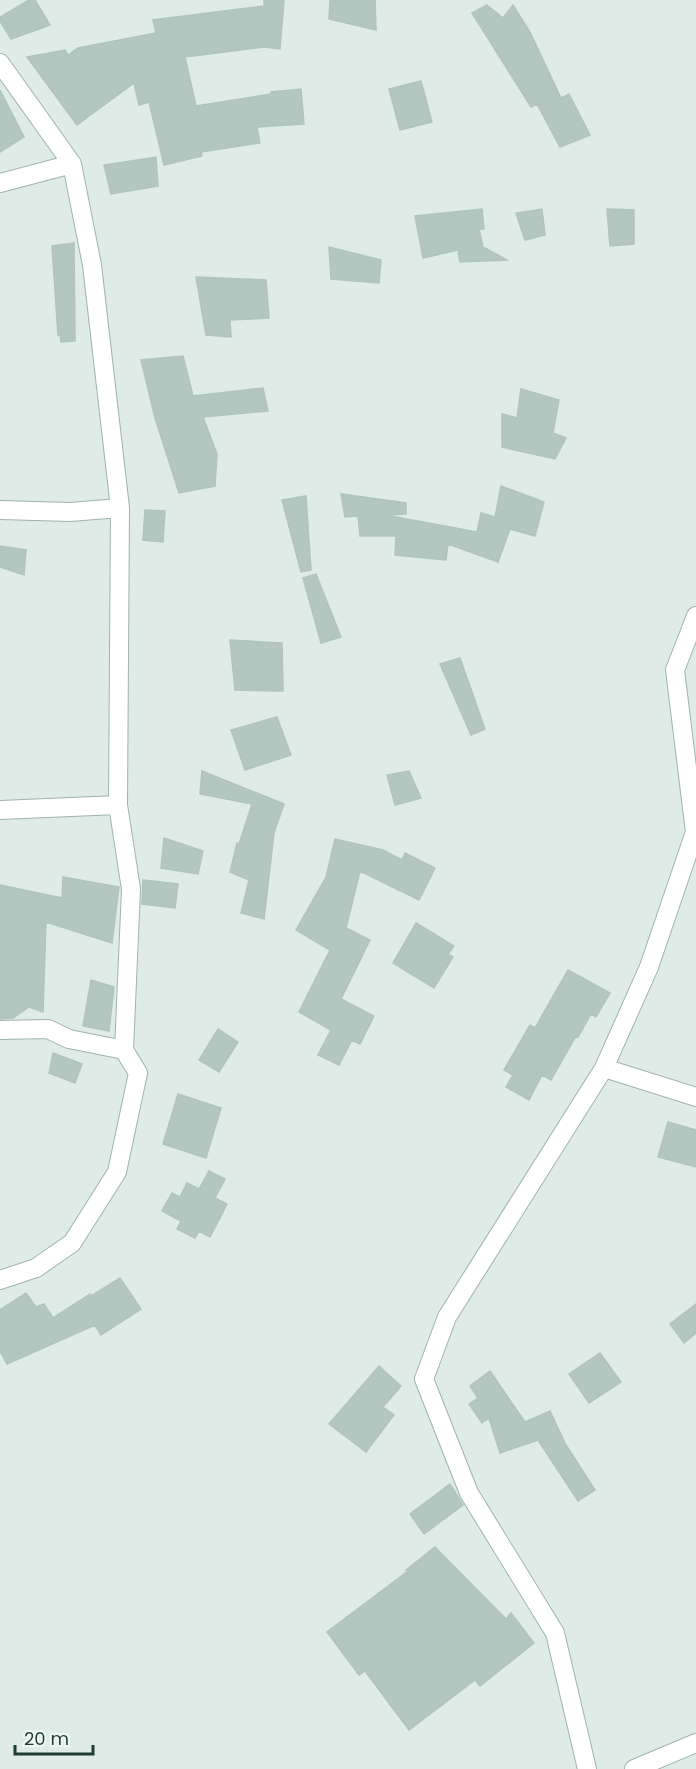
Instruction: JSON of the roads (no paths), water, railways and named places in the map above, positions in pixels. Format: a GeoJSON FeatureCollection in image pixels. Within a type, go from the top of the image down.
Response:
{"type":"FeatureCollection","features":[{"type":"Feature","properties":{"kind":"street"},"geometry":{"type":"LineString","coordinates":[[0,63],[72,164],[93,265],[120,508],[118,805],[131,889],[123,1050],[138,1073],[117,1172],[72,1243],[36,1268],[0,1280]]}},
{"type":"Feature","properties":{"kind":"street"},"geometry":{"type":"LineString","coordinates":[[0,183],[72,164]]}},
{"type":"Feature","properties":{"kind":"street"},"geometry":{"type":"LineString","coordinates":[[0,510],[70,512],[120,508]]}},
{"type":"Feature","properties":{"kind":"street"},"geometry":{"type":"LineString","coordinates":[[587,1769],[555,1632],[469,1493],[424,1379],[447,1317],[604,1068],[649,967],[695,832],[675,670],[696,616]]}},
{"type":"Feature","properties":{"kind":"street"},"geometry":{"type":"LineString","coordinates":[[0,810],[118,805]]}},
{"type":"Feature","properties":{"kind":"street"},"geometry":{"type":"LineString","coordinates":[[0,1030],[48,1029],[69,1039],[123,1050]]}},
{"type":"Feature","properties":{"kind":"street"},"geometry":{"type":"LineString","coordinates":[[604,1068],[696,1097]]}},
{"type":"Feature","properties":{"kind":"street"},"geometry":{"type":"LineString","coordinates":[[634,1769],[696,1743]]}}]}
